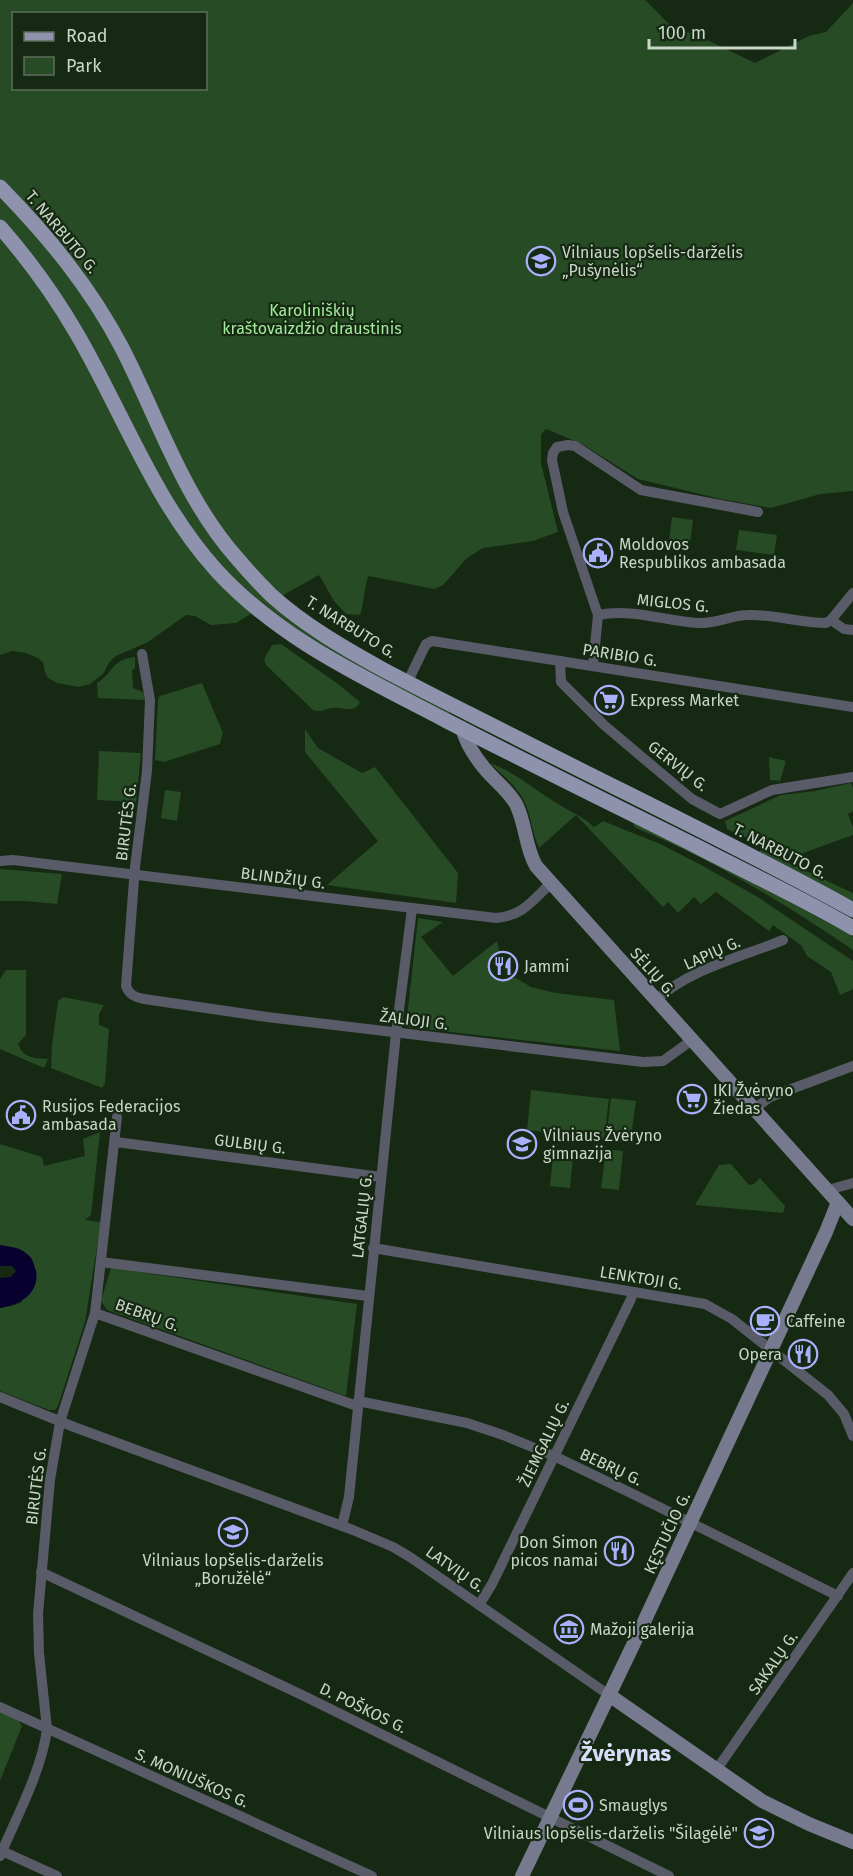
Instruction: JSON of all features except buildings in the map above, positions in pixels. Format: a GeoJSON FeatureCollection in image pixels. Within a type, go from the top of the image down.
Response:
{"type":"FeatureCollection","features":[{"type":"Feature","properties":{"kind":"main road","name":"T. NARBUTO G."},"geometry":{"type":"LineString","coordinates":[[0,187],[54,244],[79,278],[123,350],[187,485],[210,523],[234,555],[272,595],[302,620],[352,652],[407,682],[853,910]]}},
{"type":"Feature","properties":{"kind":"main road","name":"T. NARBUTO G."},"geometry":{"type":"LineString","coordinates":[[0,227],[52,293],[78,336],[159,492],[190,539],[217,571],[258,610],[296,639],[324,656],[853,928]]}},
{"type":"Feature","properties":{"kind":"main road"},"geometry":{"type":"LineString","coordinates":[[456,707],[462,728]]}},
{"type":"Feature","properties":{"kind":"main road","name":"SĖLIŲ G."},"geometry":{"type":"LineString","coordinates":[[462,728],[467,743],[484,769],[516,804],[536,867],[853,1219]]}},
{"type":"Feature","properties":{"kind":"main road","name":"KĘSTUČIO G."},"geometry":{"type":"LineString","coordinates":[[522,1876],[826,1232],[834,1197]]}},
{"type":"Feature","properties":{"kind":"main road","name":"LATVIŲ G."},"geometry":{"type":"LineString","coordinates":[[609,1695],[774,1808],[853,1842]]}},
{"type":"Feature","properties":{"kind":"street"},"geometry":{"type":"LineString","coordinates":[[593,666],[598,615],[561,503],[552,459],[557,447],[575,446],[641,490],[758,512]]}},
{"type":"Feature","properties":{"kind":"street"},"geometry":{"type":"LineString","coordinates":[[853,593],[831,621],[844,629],[853,630]]}},
{"type":"Feature","properties":{"kind":"street","name":"MIGLOS G."},"geometry":{"type":"LineString","coordinates":[[598,615],[614,612],[699,623],[714,623],[733,616],[749,615],[818,623],[831,621]]}},
{"type":"Feature","properties":{"kind":"street","name":"PARIBIO G."},"geometry":{"type":"LineString","coordinates":[[407,682],[426,644],[432,641],[853,707]]}},
{"type":"Feature","properties":{"kind":"street","name":"BIRUTĖS G."},"geometry":{"type":"LineString","coordinates":[[128,992],[126,986],[134,876],[147,771],[150,700],[142,654]]}},
{"type":"Feature","properties":{"kind":"street","name":"GERVIŲ G."},"geometry":{"type":"LineString","coordinates":[[560,661],[561,682],[604,725],[692,799],[720,814],[772,790],[853,777]]}},
{"type":"Feature","properties":{"kind":"street","name":"BLINDŽIŲ G."},"geometry":{"type":"LineString","coordinates":[[0,861],[13,860],[496,918],[508,917],[526,908],[550,883]]}},
{"type":"Feature","properties":{"kind":"street","name":"LATGALIŲ G."},"geometry":{"type":"LineString","coordinates":[[342,1526],[349,1497],[396,1033],[412,909]]}},
{"type":"Feature","properties":{"kind":"street","name":"LAPIŲ G."},"geometry":{"type":"LineString","coordinates":[[656,1000],[695,975],[783,940]]}},
{"type":"Feature","properties":{"kind":"street","name":"ŽALIOJI G."},"geometry":{"type":"LineString","coordinates":[[128,992],[134,997],[144,999],[267,1017],[656,1062],[673,1055],[692,1040]]}},
{"type":"Feature","properties":{"kind":"street"},"geometry":{"type":"LineString","coordinates":[[754,1109],[770,1097],[853,1066]]}},
{"type":"Feature","properties":{"kind":"street","name":"BIRUTĖS G."},"geometry":{"type":"LineString","coordinates":[[1,1853],[27,1792],[47,1728],[39,1653],[38,1614],[50,1480],[60,1422],[95,1313],[117,1117]]}},
{"type":"Feature","properties":{"kind":"street","name":"GULBIŲ G."},"geometry":{"type":"LineString","coordinates":[[116,1142],[381,1177]]}},
{"type":"Feature","properties":{"kind":"street"},"geometry":{"type":"LineString","coordinates":[[834,1197],[835,1188],[853,1183]]}},
{"type":"Feature","properties":{"kind":"street","name":"LENKTOJI G."},"geometry":{"type":"LineString","coordinates":[[373,1248],[699,1302],[732,1319],[837,1404],[853,1436]]}},
{"type":"Feature","properties":{"kind":"street"},"geometry":{"type":"LineString","coordinates":[[101,1262],[368,1296]]}},
{"type":"Feature","properties":{"kind":"street","name":"ŽIEMGALIŲ G."},"geometry":{"type":"LineString","coordinates":[[479,1605],[492,1584],[633,1292]]}},
{"type":"Feature","properties":{"kind":"street","name":"BEBRŲ G."},"geometry":{"type":"LineString","coordinates":[[95,1313],[358,1404],[484,1428],[554,1456],[837,1596]]}},
{"type":"Feature","properties":{"kind":"street","name":"LATVIŲ G."},"geometry":{"type":"LineString","coordinates":[[0,1397],[60,1422],[393,1547],[609,1695]]}},
{"type":"Feature","properties":{"kind":"street","name":"D. POŠKOS G."},"geometry":{"type":"LineString","coordinates":[[41,1572],[302,1695],[669,1876]]}},
{"type":"Feature","properties":{"kind":"street","name":"SAKALŲ G."},"geometry":{"type":"LineString","coordinates":[[717,1769],[853,1573]]}},
{"type":"Feature","properties":{"kind":"street","name":"S. MONIUŠKOS G."},"geometry":{"type":"LineString","coordinates":[[0,1707],[372,1876]]}},
{"type":"Feature","properties":{"kind":"street"},"geometry":{"type":"LineString","coordinates":[[1,1853],[57,1876]]}},
{"type":"Feature","properties":{"kind":"green space","name":"Karoliniškių kraštovaizdžio draustinis"},"geometry":{"type":"Polygon","coordinates":[[[0,0],[645,0],[671,26],[701,37],[755,63],[809,36],[826,32],[853,3],[853,491],[820,494],[771,508],[721,499],[638,479],[582,444],[546,429],[541,434],[541,463],[558,532],[533,541],[483,548],[467,558],[443,585],[434,589],[369,576],[359,615],[346,614],[334,601],[319,575],[271,602],[450,712],[449,714],[319,647],[263,606],[236,623],[211,625],[195,616],[186,615],[148,642],[116,656],[110,661],[103,674],[90,684],[79,687],[57,683],[48,678],[43,662],[38,658],[12,651],[0,655],[0,0]]]}},
{"type":"Feature","properties":{"kind":"green space"},"geometry":{"type":"Polygon","coordinates":[[[672,517],[693,520],[690,543],[669,540],[672,517]]]}},
{"type":"Feature","properties":{"kind":"green space"},"geometry":{"type":"Polygon","coordinates":[[[739,530],[777,535],[774,555],[736,550],[739,530]]]}},
{"type":"Feature","properties":{"kind":"green space"},"geometry":{"type":"Polygon","coordinates":[[[281,644],[338,684],[360,702],[357,706],[351,709],[313,710],[266,665],[264,659],[272,645],[281,644]]]}},
{"type":"Feature","properties":{"kind":"green space"},"geometry":{"type":"Polygon","coordinates":[[[135,657],[135,668],[132,670],[133,688],[143,692],[145,700],[98,698],[97,683],[121,661],[135,657]]]}},
{"type":"Feature","properties":{"kind":"green space"},"geometry":{"type":"Polygon","coordinates":[[[202,683],[223,733],[220,744],[164,762],[155,760],[158,699],[160,696],[202,683]]]}},
{"type":"Feature","properties":{"kind":"green space"},"geometry":{"type":"Polygon","coordinates":[[[305,729],[318,748],[362,773],[375,767],[458,873],[456,903],[327,885],[378,841],[305,752],[305,729]]]}},
{"type":"Feature","properties":{"kind":"green space"},"geometry":{"type":"Polygon","coordinates":[[[99,751],[141,753],[136,802],[97,800],[99,751]]]}},
{"type":"Feature","properties":{"kind":"green space"},"geometry":{"type":"Polygon","coordinates":[[[769,757],[786,761],[780,781],[770,780],[769,757]]]}},
{"type":"Feature","properties":{"kind":"green space"},"geometry":{"type":"Polygon","coordinates":[[[490,763],[515,775],[584,819],[594,827],[603,821],[660,844],[756,896],[853,961],[853,989],[840,995],[831,972],[807,956],[802,946],[773,925],[769,931],[716,892],[701,904],[694,897],[678,913],[668,902],[663,907],[576,815],[539,848],[524,800],[490,763]]]}},
{"type":"Feature","properties":{"kind":"green space"},"geometry":{"type":"Polygon","coordinates":[[[851,783],[853,811],[848,814],[853,827],[853,835],[803,853],[799,861],[727,829],[725,821],[781,795],[815,791],[851,783]]]}},
{"type":"Feature","properties":{"kind":"green space"},"geometry":{"type":"Polygon","coordinates":[[[165,790],[181,792],[177,821],[161,818],[165,790]]]}},
{"type":"Feature","properties":{"kind":"green space"},"geometry":{"type":"Polygon","coordinates":[[[634,822],[763,887],[843,931],[853,937],[853,950],[748,883],[636,828],[633,825],[634,822]]]}},
{"type":"Feature","properties":{"kind":"green space"},"geometry":{"type":"Polygon","coordinates":[[[761,850],[853,893],[853,905],[756,853],[761,850]]]}},
{"type":"Feature","properties":{"kind":"green space"},"geometry":{"type":"Polygon","coordinates":[[[0,869],[62,874],[57,904],[0,901],[0,869]]]}},
{"type":"Feature","properties":{"kind":"green space"},"geometry":{"type":"Polygon","coordinates":[[[418,918],[443,922],[421,937],[453,976],[497,941],[500,954],[492,959],[502,978],[516,978],[531,987],[556,993],[614,1000],[620,1051],[406,1027],[418,918]]]}},
{"type":"Feature","properties":{"kind":"green space"},"geometry":{"type":"Polygon","coordinates":[[[6,970],[26,970],[26,1035],[18,1044],[26,1055],[48,1059],[44,1068],[0,1049],[0,979],[6,970]]]}},
{"type":"Feature","properties":{"kind":"green space"},"geometry":{"type":"Polygon","coordinates":[[[63,997],[104,1005],[99,1014],[99,1025],[109,1029],[105,1083],[102,1088],[51,1068],[58,1001],[63,997]]]}},
{"type":"Feature","properties":{"kind":"green space"},"geometry":{"type":"Polygon","coordinates":[[[531,1090],[609,1099],[604,1139],[527,1130],[531,1090]]]}},
{"type":"Feature","properties":{"kind":"green space"},"geometry":{"type":"Polygon","coordinates":[[[611,1098],[636,1101],[630,1143],[606,1140],[611,1098]]]}},
{"type":"Feature","properties":{"kind":"green space"},"geometry":{"type":"Polygon","coordinates":[[[100,1132],[91,1215],[85,1220],[101,1222],[85,1322],[58,1406],[55,1410],[49,1410],[0,1391],[0,1308],[22,1302],[16,1248],[0,1245],[0,1144],[42,1157],[44,1166],[85,1156],[83,1139],[100,1132]]]}},
{"type":"Feature","properties":{"kind":"green space"},"geometry":{"type":"Polygon","coordinates":[[[606,1149],[623,1151],[619,1190],[601,1188],[606,1149]]]}},
{"type":"Feature","properties":{"kind":"green space"},"geometry":{"type":"Polygon","coordinates":[[[553,1155],[573,1157],[570,1188],[550,1186],[553,1155]]]}},
{"type":"Feature","properties":{"kind":"green space"},"geometry":{"type":"Polygon","coordinates":[[[731,1164],[749,1185],[754,1184],[760,1178],[785,1206],[783,1213],[695,1205],[719,1165],[731,1164]]]}},
{"type":"Feature","properties":{"kind":"green space"},"geometry":{"type":"Polygon","coordinates":[[[111,1268],[357,1304],[346,1396],[107,1310],[101,1301],[111,1268]]]}},
{"type":"Feature","properties":{"kind":"green space"},"geometry":{"type":"Polygon","coordinates":[[[0,1712],[18,1720],[22,1726],[0,1781],[0,1712]]]}},
{"type":"Feature","properties":{"kind":"shaded area"},"geometry":{"type":"Polygon","coordinates":[[[0,1245],[18,1249],[29,1256],[35,1266],[36,1279],[35,1286],[27,1297],[0,1308],[0,1278],[11,1277],[16,1271],[12,1266],[0,1266],[0,1245]]]}},
{"type":"Feature","properties":{"kind":"place","name":"Vilniaus lopšelis-darželis „Pušynėlis“"},"geometry":{"type":"Point","coordinates":[541,261]}},
{"type":"Feature","properties":{"kind":"place","name":"Moldovos Respublikos ambasada"},"geometry":{"type":"Point","coordinates":[598,553]}},
{"type":"Feature","properties":{"kind":"place","name":"Express Market"},"geometry":{"type":"Point","coordinates":[609,700]}},
{"type":"Feature","properties":{"kind":"place","name":"Jammi"},"geometry":{"type":"Point","coordinates":[503,966]}},
{"type":"Feature","properties":{"kind":"place","name":"IKI Žvėryno Žiedas"},"geometry":{"type":"Point","coordinates":[692,1099]}},
{"type":"Feature","properties":{"kind":"place","name":"Rusijos Federacijos ambasada"},"geometry":{"type":"Point","coordinates":[21,1115]}},
{"type":"Feature","properties":{"kind":"place","name":"Vilniaus Žvėryno gimnazija"},"geometry":{"type":"Point","coordinates":[522,1144]}},
{"type":"Feature","properties":{"kind":"place","name":"Caffeine"},"geometry":{"type":"Point","coordinates":[765,1321]}},
{"type":"Feature","properties":{"kind":"place","name":"Opera"},"geometry":{"type":"Point","coordinates":[803,1354]}},
{"type":"Feature","properties":{"kind":"place","name":"Vilniaus lopšelis-darželis „Boružėlė“"},"geometry":{"type":"Point","coordinates":[233,1532]}},
{"type":"Feature","properties":{"kind":"place","name":"Don Simon picos namai"},"geometry":{"type":"Point","coordinates":[619,1551]}},
{"type":"Feature","properties":{"kind":"place","name":"Mažoji galerija"},"geometry":{"type":"Point","coordinates":[569,1629]}},
{"type":"Feature","properties":{"kind":"place","name":"Smauglys"},"geometry":{"type":"Point","coordinates":[578,1805]}},
{"type":"Feature","properties":{"kind":"place","name":"Vilniaus lopšelis-darželis \"Šilagėlė\""},"geometry":{"type":"Point","coordinates":[759,1833]}},
{"type":"Feature","properties":{"kind":"district","name":"Žvėrynas"},"geometry":{"type":"Point","coordinates":[626,1753]}}]}
